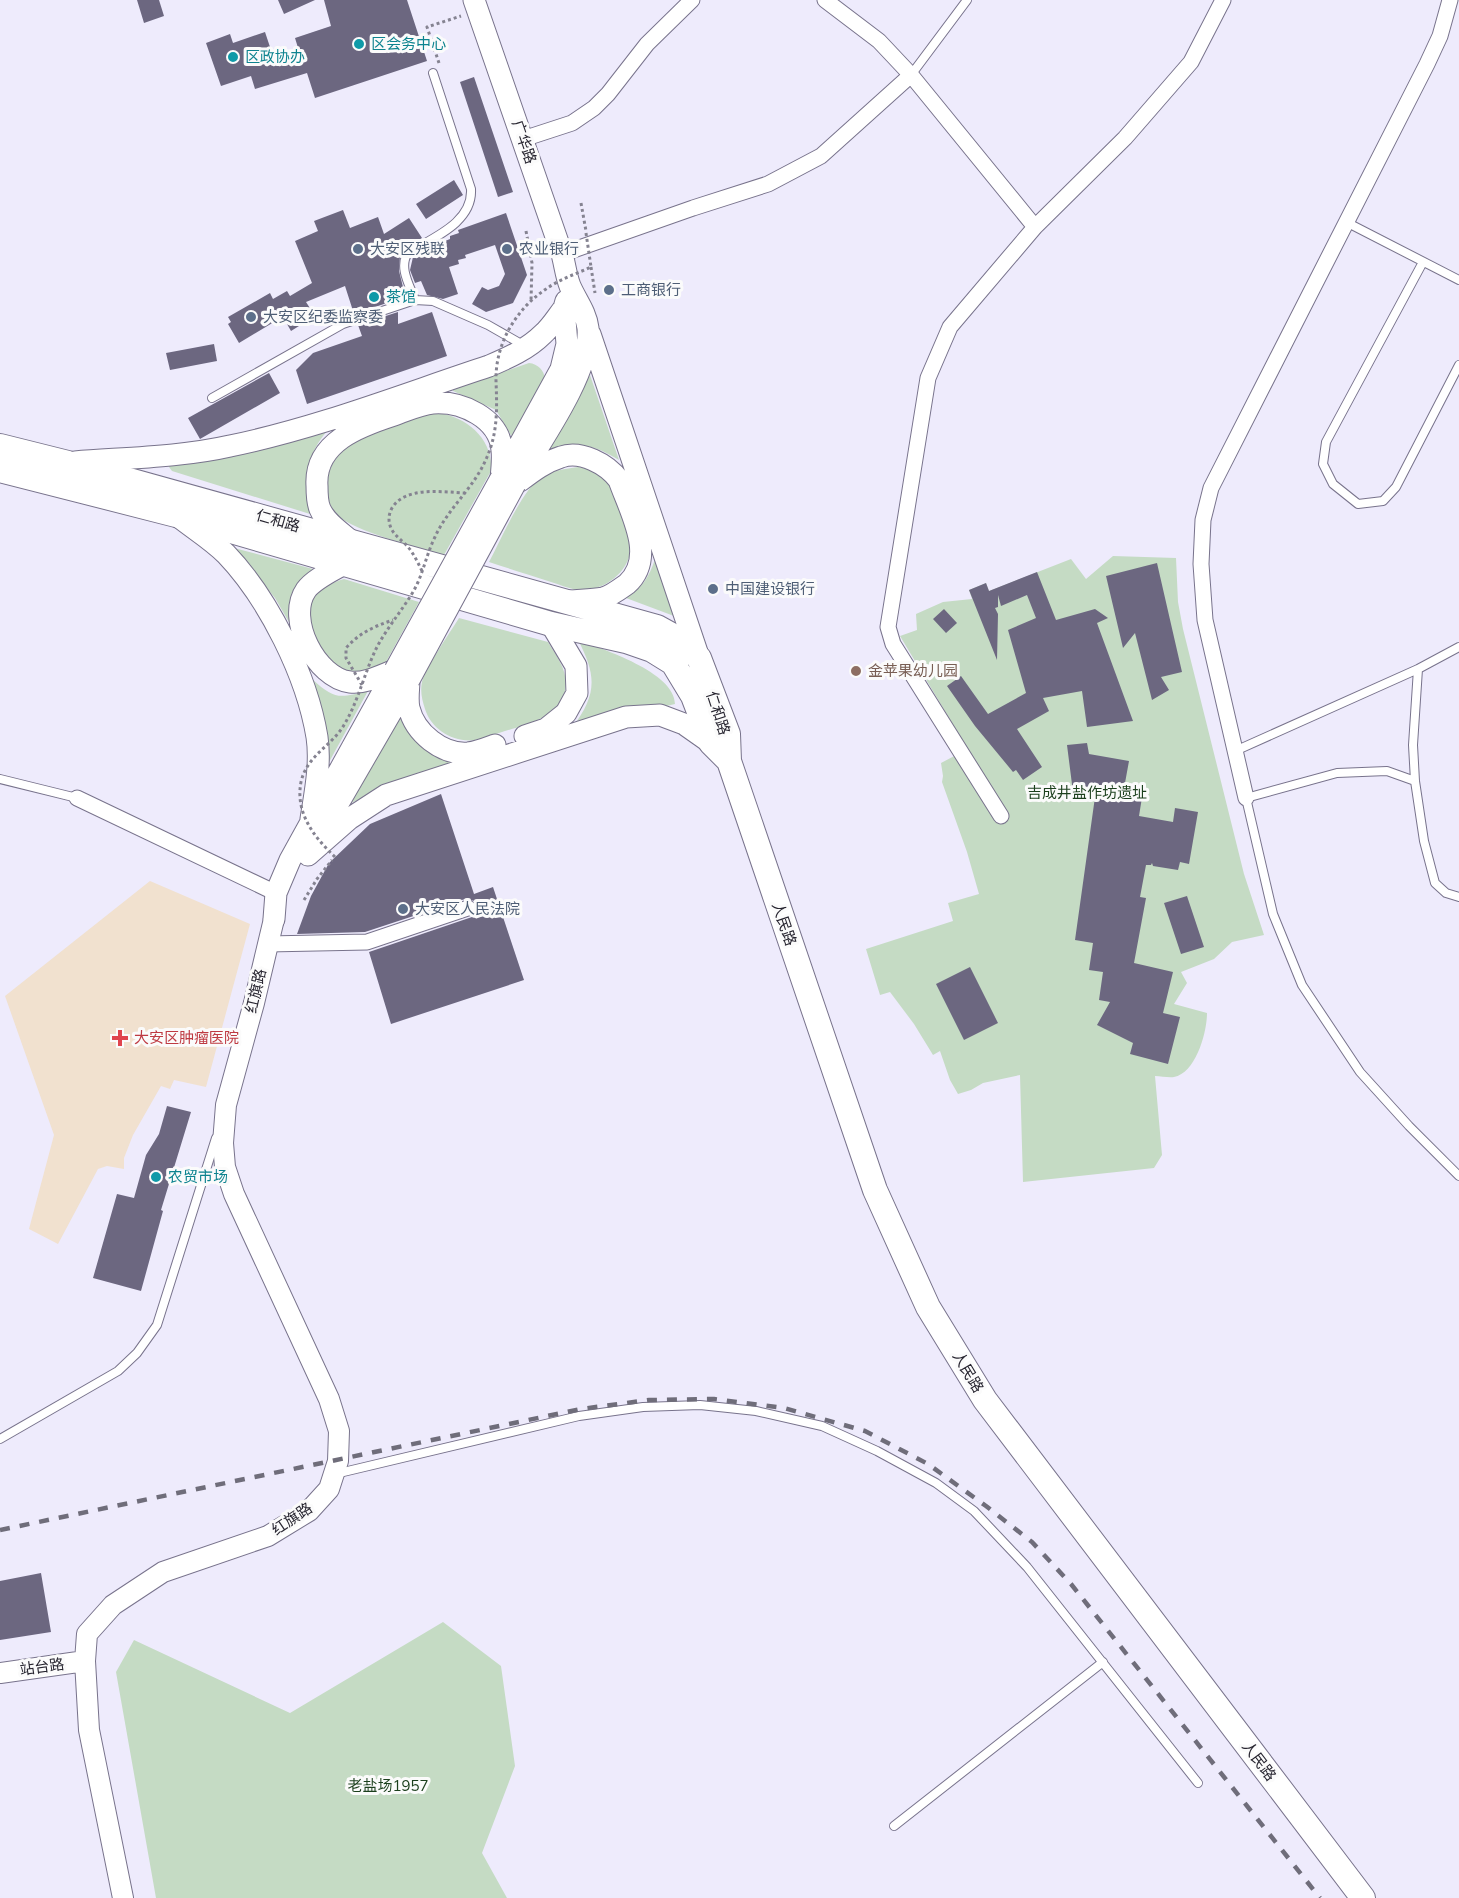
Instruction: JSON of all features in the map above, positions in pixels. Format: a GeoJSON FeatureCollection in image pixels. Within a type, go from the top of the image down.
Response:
{"type":"FeatureCollection","features":[{"type":"Feature","properties":{"kind":"main road","name":"广华路"},"geometry":{"type":"LineString","coordinates":[[476,5],[562,254],[570,286],[581,305],[699,658]]}},
{"type":"Feature","properties":{"kind":"main road"},"geometry":{"type":"LineString","coordinates":[[274,919],[287,900],[402,674],[508,481],[561,369],[567,344],[564,308],[570,286]]}},
{"type":"Feature","properties":{"kind":"main road"},"geometry":{"type":"LineString","coordinates":[[68,463],[228,447],[287,433],[489,366],[527,347],[543,334],[564,308]]}},
{"type":"Feature","properties":{"kind":"main road"},"geometry":{"type":"LineString","coordinates":[[508,481],[555,418],[578,375],[586,350],[588,328]]}},
{"type":"Feature","properties":{"kind":"main road"},"geometry":{"type":"LineString","coordinates":[[352,542],[327,520],[320,508],[316,480],[325,454],[334,443],[350,432],[372,422],[430,403],[450,402],[465,407],[478,414],[497,436],[502,448],[508,481]]}},
{"type":"Feature","properties":{"kind":"main road","name":"仁和路"},"geometry":{"type":"LineString","coordinates":[[0,446],[657,627],[677,638],[699,658],[728,734],[729,761]]}},
{"type":"Feature","properties":{"kind":"main road"},"geometry":{"type":"LineString","coordinates":[[508,481],[564,456],[582,457],[598,462],[613,471],[619,480],[641,544],[642,558],[634,577],[621,589],[604,598],[562,602]]}},
{"type":"Feature","properties":{"kind":"main road","name":"仁和路"},"geometry":{"type":"LineString","coordinates":[[0,470],[176,514],[551,624],[626,640],[652,650],[673,663],[693,696],[711,743],[729,761]]}},
{"type":"Feature","properties":{"kind":"main road"},"geometry":{"type":"LineString","coordinates":[[176,514],[225,554],[260,596],[282,634],[304,692],[317,738],[317,777],[311,819]]}},
{"type":"Feature","properties":{"kind":"main road"},"geometry":{"type":"LineString","coordinates":[[344,564],[306,589],[300,603],[298,617],[302,633],[322,667],[335,677],[351,682],[402,674]]}},
{"type":"Feature","properties":{"kind":"main road"},"geometry":{"type":"LineString","coordinates":[[402,674],[414,720],[428,739],[447,751],[469,753],[546,729],[566,713],[577,693],[576,666],[551,624]]}},
{"type":"Feature","properties":{"kind":"main road"},"geometry":{"type":"LineString","coordinates":[[274,919],[276,893],[311,819],[402,674]]}},
{"type":"Feature","properties":{"kind":"main road"},"geometry":{"type":"LineString","coordinates":[[308,855],[349,819],[386,795],[626,717],[660,715],[684,724],[711,743]]}},
{"type":"Feature","properties":{"kind":"main road","name":"人民路"},"geometry":{"type":"LineString","coordinates":[[729,761],[875,1190],[928,1307],[985,1400],[1363,1898]]}},
{"type":"Feature","properties":{"kind":"street"},"geometry":{"type":"LineString","coordinates":[[523,139],[572,123],[594,108],[608,94],[647,44],[692,0]]}},
{"type":"Feature","properties":{"kind":"street"},"geometry":{"type":"LineString","coordinates":[[825,0],[879,41],[911,75],[1035,227]]}},
{"type":"Feature","properties":{"kind":"street"},"geometry":{"type":"LineString","coordinates":[[1002,816],[893,644],[888,627],[928,378],[950,327],[1035,227],[1125,138],[1191,62],[1223,0]]}},
{"type":"Feature","properties":{"kind":"street"},"geometry":{"type":"LineString","coordinates":[[1246,798],[1205,620],[1201,564],[1203,520],[1211,488],[1427,64],[1440,36],[1450,0]]}},
{"type":"Feature","properties":{"kind":"street"},"geometry":{"type":"LineString","coordinates":[[562,254],[768,184],[821,156],[911,75]]}},
{"type":"Feature","properties":{"kind":"street"},"geometry":{"type":"LineString","coordinates":[[77,798],[276,893]]}},
{"type":"Feature","properties":{"kind":"street"},"geometry":{"type":"LineString","coordinates":[[267,944],[367,942],[468,908]]}},
{"type":"Feature","properties":{"kind":"street","name":"红旗路"},"geometry":{"type":"LineString","coordinates":[[123,1898],[88,1730],[85,1661],[87,1634],[113,1605],[163,1572],[268,1536],[309,1511],[328,1489],[338,1461],[339,1431],[329,1399],[234,1194],[225,1167],[223,1143],[226,1105],[274,919]]}},
{"type":"Feature","properties":{"kind":"street","name":"站台路"},"geometry":{"type":"LineString","coordinates":[[0,1673],[85,1661]]}},
{"type":"Feature","properties":{"kind":"lane"},"geometry":{"type":"LineString","coordinates":[[911,75],[967,0]]}},
{"type":"Feature","properties":{"kind":"lane"},"geometry":{"type":"LineString","coordinates":[[415,300],[405,274],[405,257],[454,224],[465,214],[472,197],[433,73]]}},
{"type":"Feature","properties":{"kind":"lane"},"geometry":{"type":"LineString","coordinates":[[1346,222],[1459,280]]}},
{"type":"Feature","properties":{"kind":"lane"},"geometry":{"type":"LineString","coordinates":[[1423,262],[1326,442],[1323,464],[1333,484],[1358,504],[1383,501],[1396,487],[1459,366]]}},
{"type":"Feature","properties":{"kind":"lane"},"geometry":{"type":"LineString","coordinates":[[212,398],[342,324],[415,300],[433,301],[488,325],[527,347]]}},
{"type":"Feature","properties":{"kind":"lane"},"geometry":{"type":"LineString","coordinates":[[1235,750],[1418,669],[1459,647]]}},
{"type":"Feature","properties":{"kind":"lane"},"geometry":{"type":"LineString","coordinates":[[1418,669],[1413,745],[1415,781],[1424,840],[1435,883],[1446,893],[1459,897]]}},
{"type":"Feature","properties":{"kind":"lane"},"geometry":{"type":"LineString","coordinates":[[1415,781],[1387,771],[1337,773],[1246,798],[1273,914],[1302,985],[1360,1072],[1459,1176]]}},
{"type":"Feature","properties":{"kind":"lane"},"geometry":{"type":"LineString","coordinates":[[0,779],[77,798]]}},
{"type":"Feature","properties":{"kind":"lane"},"geometry":{"type":"LineString","coordinates":[[0,1439],[118,1371],[137,1353],[157,1325],[226,1105]]}},
{"type":"Feature","properties":{"kind":"lane"},"geometry":{"type":"LineString","coordinates":[[333,1474],[579,1416],[643,1407],[700,1405],[756,1411],[822,1426],[877,1451],[936,1483],[974,1511],[1027,1567],[1198,1783]]}},
{"type":"Feature","properties":{"kind":"lane"},"geometry":{"type":"LineString","coordinates":[[894,1826],[1103,1662]]}},
{"type":"Feature","properties":{"kind":"path"},"geometry":{"type":"LineString","coordinates":[[433,73],[442,71],[427,27],[476,5]]}},
{"type":"Feature","properties":{"kind":"path"},"geometry":{"type":"LineString","coordinates":[[581,203],[597,301]]}},
{"type":"Feature","properties":{"kind":"path"},"geometry":{"type":"LineString","coordinates":[[526,231],[532,263],[531,301]]}},
{"type":"Feature","properties":{"kind":"path"},"geometry":{"type":"LineString","coordinates":[[304,900],[335,857],[321,844],[305,821],[301,803],[301,784],[305,769],[314,755],[337,736],[346,723],[376,650],[413,592],[434,538],[486,459],[492,444],[497,407],[497,367],[502,345],[514,321],[531,301],[557,282],[591,267]]}},
{"type":"Feature","properties":{"kind":"path"},"geometry":{"type":"LineString","coordinates":[[422,571],[409,548],[392,531],[389,513],[394,504],[420,492],[465,493]]}},
{"type":"Feature","properties":{"kind":"path"},"geometry":{"type":"LineString","coordinates":[[362,685],[346,658],[346,648],[353,639],[364,632],[394,619]]}},
{"type":"Feature","properties":{"kind":"shaded area","name":"大安区肿瘤医院"},"geometry":{"type":"Polygon","coordinates":[[[150,881],[250,924],[206,1087],[174,1080],[170,1089],[161,1086],[133,1135],[124,1158],[124,1169],[107,1166],[98,1169],[58,1244],[29,1229],[54,1135],[5,996],[150,881]]]}},
{"type":"Feature","properties":{"kind":"green space"},"geometry":{"type":"Polygon","coordinates":[[[529,363],[540,368],[545,379],[512,437],[496,410],[453,391],[453,389],[529,363]]]}},
{"type":"Feature","properties":{"kind":"green space"},"geometry":{"type":"Polygon","coordinates":[[[590,375],[619,460],[586,446],[549,449],[590,375]]]}},
{"type":"Feature","properties":{"kind":"green space"},"geometry":{"type":"Polygon","coordinates":[[[439,413],[459,419],[477,432],[488,449],[491,460],[491,471],[444,555],[372,533],[337,515],[329,501],[327,485],[329,473],[340,454],[368,436],[414,418],[439,413]]]}},
{"type":"Feature","properties":{"kind":"green space"},"geometry":{"type":"Polygon","coordinates":[[[330,428],[316,447],[308,470],[310,514],[172,471],[169,467],[169,463],[330,428]]]}},
{"type":"Feature","properties":{"kind":"green space"},"geometry":{"type":"Polygon","coordinates":[[[578,467],[596,471],[602,476],[615,494],[620,506],[629,531],[631,549],[625,566],[619,573],[612,580],[596,588],[578,590],[489,562],[519,504],[534,483],[550,473],[578,467]]]}},
{"type":"Feature","properties":{"kind":"green space"},"geometry":{"type":"Polygon","coordinates":[[[234,548],[313,569],[299,582],[292,593],[290,624],[275,598],[234,548]]]}},
{"type":"Feature","properties":{"kind":"green space","name":"吉成井盐作坊遗址"},"geometry":{"type":"Polygon","coordinates":[[[1113,556],[1176,558],[1178,602],[1183,629],[1244,874],[1264,935],[1232,942],[1214,959],[1181,972],[1187,983],[1174,1004],[1207,1013],[1206,1021],[1199,1051],[1188,1068],[1182,1074],[1174,1077],[1155,1076],[1162,1155],[1154,1168],[1023,1182],[1020,1075],[983,1083],[958,1094],[950,1080],[940,1051],[933,1055],[890,992],[880,995],[866,949],[953,921],[948,903],[979,894],[942,782],[941,763],[960,753],[955,728],[900,636],[917,630],[916,614],[943,602],[972,599],[969,590],[986,583],[989,591],[1071,559],[1086,579],[1113,556]]]}},
{"type":"Feature","properties":{"kind":"green space"},"geometry":{"type":"Polygon","coordinates":[[[655,559],[674,616],[626,598],[645,581],[655,559]]]}},
{"type":"Feature","properties":{"kind":"green space"},"geometry":{"type":"Polygon","coordinates":[[[344,579],[419,602],[386,662],[371,671],[343,674],[317,647],[310,623],[310,605],[318,592],[344,579]]]}},
{"type":"Feature","properties":{"kind":"green space"},"geometry":{"type":"Polygon","coordinates":[[[459,618],[548,642],[566,678],[564,695],[553,711],[525,725],[475,740],[451,737],[432,723],[425,709],[422,682],[432,660],[459,618]]]}},
{"type":"Feature","properties":{"kind":"green space"},"geometry":{"type":"Polygon","coordinates":[[[578,640],[636,663],[651,672],[672,692],[675,704],[572,728],[586,705],[592,685],[589,664],[578,640]]]}},
{"type":"Feature","properties":{"kind":"green space"},"geometry":{"type":"Polygon","coordinates":[[[312,679],[326,691],[338,696],[368,691],[328,764],[312,679]]]}},
{"type":"Feature","properties":{"kind":"green space"},"geometry":{"type":"Polygon","coordinates":[[[399,716],[422,746],[456,763],[387,786],[349,804],[399,716]]]}},
{"type":"Feature","properties":{"kind":"green space","name":"老盐场1957"},"geometry":{"type":"Polygon","coordinates":[[[443,1622],[501,1666],[515,1766],[482,1853],[507,1898],[156,1898],[116,1672],[134,1640],[290,1713],[443,1622]]]}},
{"type":"Feature","properties":{"kind":"building"},"geometry":{"type":"Polygon","coordinates":[[[137,0],[159,0],[164,16],[144,23],[137,0]]]}},
{"type":"Feature","properties":{"kind":"building"},"geometry":{"type":"Polygon","coordinates":[[[278,0],[315,0],[284,14],[278,0]]]}},
{"type":"Feature","properties":{"kind":"building","name":"区会务中心"},"geometry":{"type":"Polygon","coordinates":[[[324,0],[407,0],[427,61],[315,98],[307,73],[255,89],[251,76],[221,86],[206,43],[230,34],[233,43],[265,32],[274,59],[299,51],[295,38],[331,26],[324,0]]]}},
{"type":"Feature","properties":{"kind":"building"},"geometry":{"type":"Polygon","coordinates":[[[474,77],[513,192],[498,197],[460,82],[474,77]]]}},
{"type":"Feature","properties":{"kind":"building"},"geometry":{"type":"Polygon","coordinates":[[[454,180],[463,195],[426,219],[416,204],[454,180]]]}},
{"type":"Feature","properties":{"kind":"building"},"geometry":{"type":"Polygon","coordinates":[[[343,210],[350,228],[378,217],[384,234],[409,218],[422,238],[405,248],[400,256],[399,271],[403,287],[400,289],[399,299],[354,314],[345,286],[306,302],[315,316],[291,331],[283,317],[279,320],[276,310],[273,310],[274,322],[239,343],[228,324],[231,322],[228,317],[270,293],[273,299],[287,291],[290,296],[312,283],[295,241],[318,231],[314,221],[343,210]]]}},
{"type":"Feature","properties":{"kind":"building"},"geometry":{"type":"Polygon","coordinates":[[[506,213],[527,275],[513,303],[486,312],[472,304],[482,287],[488,290],[499,286],[505,274],[495,245],[465,255],[466,258],[458,260],[459,264],[449,267],[458,294],[443,299],[427,295],[421,281],[415,283],[410,270],[413,257],[450,239],[450,236],[459,233],[458,230],[506,213]]]}},
{"type":"Feature","properties":{"kind":"building"},"geometry":{"type":"Polygon","coordinates":[[[398,312],[398,324],[432,312],[447,356],[307,404],[296,370],[313,353],[362,336],[358,325],[398,312]]]}},
{"type":"Feature","properties":{"kind":"building"},"geometry":{"type":"Polygon","coordinates":[[[214,344],[217,361],[170,370],[166,353],[214,344]]]}},
{"type":"Feature","properties":{"kind":"building"},"geometry":{"type":"Polygon","coordinates":[[[269,373],[280,393],[200,439],[188,418],[269,373]]]}},
{"type":"Feature","properties":{"kind":"building"},"geometry":{"type":"Polygon","coordinates":[[[1157,563],[1182,672],[1161,677],[1169,690],[1152,700],[1135,633],[1123,648],[1106,576],[1157,563]]]}},
{"type":"Feature","properties":{"kind":"building"},"geometry":{"type":"Polygon","coordinates":[[[1037,572],[1056,620],[1095,609],[1108,618],[1097,623],[1133,721],[1087,727],[1082,691],[1043,698],[1049,711],[1017,729],[1042,767],[1023,780],[1016,770],[1013,772],[975,726],[947,686],[961,676],[988,714],[1026,693],[1008,630],[1036,618],[1027,595],[1001,606],[998,595],[998,607],[995,608],[998,614],[997,660],[969,590],[986,583],[989,591],[1037,572]]]}},
{"type":"Feature","properties":{"kind":"building"},"geometry":{"type":"Polygon","coordinates":[[[944,609],[957,623],[946,633],[933,619],[944,609]]]}},
{"type":"Feature","properties":{"kind":"building"},"geometry":{"type":"Polygon","coordinates":[[[1087,743],[1089,754],[1129,761],[1125,783],[1144,785],[1139,816],[1173,822],[1175,808],[1198,812],[1189,864],[1180,862],[1178,870],[1153,866],[1152,863],[1146,865],[1140,897],[1146,898],[1134,963],[1173,972],[1163,1013],[1180,1017],[1168,1064],[1130,1054],[1133,1043],[1097,1025],[1110,1002],[1099,1000],[1103,972],[1089,970],[1093,943],[1075,940],[1095,797],[1074,800],[1067,745],[1087,743]]]}},
{"type":"Feature","properties":{"kind":"building","name":"大安区人民法院"},"geometry":{"type":"Polygon","coordinates":[[[441,794],[474,894],[493,887],[524,980],[391,1024],[369,952],[472,917],[477,910],[475,901],[465,899],[365,932],[297,934],[311,896],[329,863],[370,824],[441,794]]]}},
{"type":"Feature","properties":{"kind":"building"},"geometry":{"type":"Polygon","coordinates":[[[1187,896],[1204,947],[1181,954],[1164,903],[1187,896]]]}},
{"type":"Feature","properties":{"kind":"building"},"geometry":{"type":"Polygon","coordinates":[[[970,967],[998,1023],[964,1040],[936,984],[970,967]]]}},
{"type":"Feature","properties":{"kind":"building"},"geometry":{"type":"Polygon","coordinates":[[[167,1106],[191,1112],[161,1210],[163,1211],[141,1291],[93,1278],[117,1194],[134,1198],[146,1155],[159,1134],[167,1106]]]}},
{"type":"Feature","properties":{"kind":"building"},"geometry":{"type":"Polygon","coordinates":[[[41,1573],[51,1632],[0,1640],[0,1581],[41,1573]]]}},
{"type":"Feature","properties":{"kind":"railway"},"geometry":{"type":"LineString","coordinates":[[0,1530],[581,1409],[649,1400],[714,1399],[784,1408],[865,1431],[928,1464],[1032,1542],[1071,1584],[1320,1898]]}},
{"type":"Feature","properties":{"kind":"place","name":"区会务中心"},"geometry":{"type":"Point","coordinates":[359,44]}},
{"type":"Feature","properties":{"kind":"place","name":"区政协办"},"geometry":{"type":"Point","coordinates":[233,57]}},
{"type":"Feature","properties":{"kind":"place","name":"大安区残联"},"geometry":{"type":"Point","coordinates":[358,249]}},
{"type":"Feature","properties":{"kind":"place","name":"农业银行"},"geometry":{"type":"Point","coordinates":[507,249]}},
{"type":"Feature","properties":{"kind":"place","name":"工商银行"},"geometry":{"type":"Point","coordinates":[609,290]}},
{"type":"Feature","properties":{"kind":"place","name":"茶馆"},"geometry":{"type":"Point","coordinates":[374,297]}},
{"type":"Feature","properties":{"kind":"place","name":"大安区纪委监察委"},"geometry":{"type":"Point","coordinates":[251,317]}},
{"type":"Feature","properties":{"kind":"place","name":"中国建设银行"},"geometry":{"type":"Point","coordinates":[713,589]}},
{"type":"Feature","properties":{"kind":"place","name":"金苹果幼儿园"},"geometry":{"type":"Point","coordinates":[856,671]}},
{"type":"Feature","properties":{"kind":"place","name":"大安区人民法院"},"geometry":{"type":"Point","coordinates":[403,909]}},
{"type":"Feature","properties":{"kind":"place","name":"大安区肿瘤医院"},"geometry":{"type":"Point","coordinates":[120,1038]}},
{"type":"Feature","properties":{"kind":"place","name":"农贸市场"},"geometry":{"type":"Point","coordinates":[156,1177]}}]}
